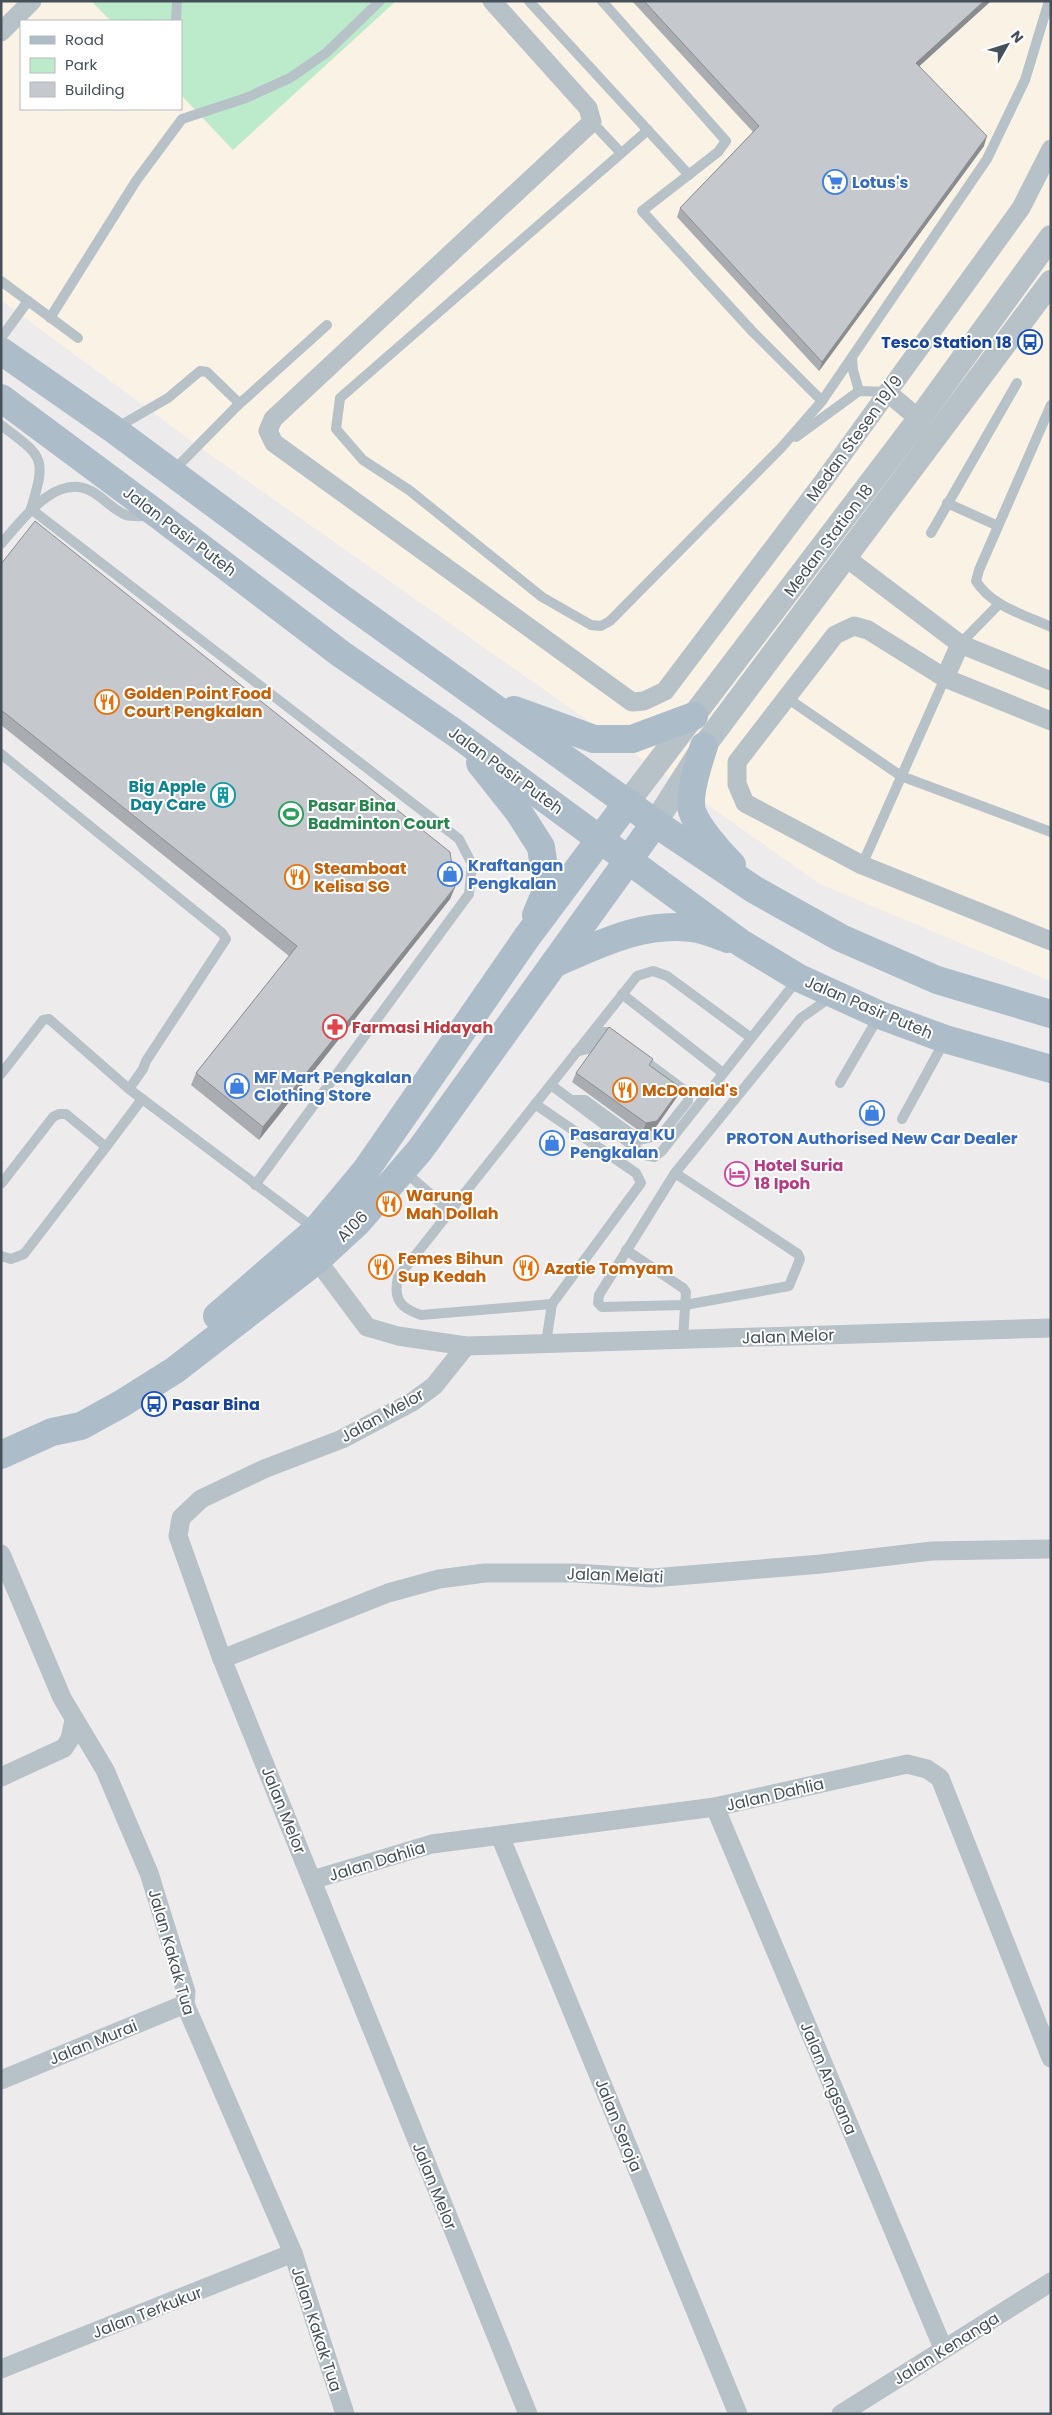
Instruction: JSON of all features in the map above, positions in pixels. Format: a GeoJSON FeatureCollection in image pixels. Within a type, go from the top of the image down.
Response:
{"type":"FeatureCollection","features":[{"type":"Feature","properties":{"kind":"main road"},"geometry":{"type":"LineString","coordinates":[[1,351],[172,473],[340,597],[628,802],[655,824],[755,890],[841,938],[1051,1032]]}},
{"type":"Feature","properties":{"kind":"main road","name":"Jalan Pasir Puteh"},"geometry":{"type":"LineString","coordinates":[[1,398],[162,516],[341,654],[458,734],[630,859],[741,943],[799,978],[880,1015],[945,1039],[1051,1069]]}},
{"type":"Feature","properties":{"kind":"main road"},"geometry":{"type":"LineString","coordinates":[[485,699],[594,739],[632,739],[694,716]]}},
{"type":"Feature","properties":{"kind":"main road"},"geometry":{"type":"LineString","coordinates":[[458,734],[518,811],[541,847],[547,888],[527,937]]}},
{"type":"Feature","properties":{"kind":"main road"},"geometry":{"type":"LineString","coordinates":[[704,746],[694,779],[692,810],[715,847],[755,890]]}},
{"type":"Feature","properties":{"kind":"main road","name":"Medan Station 18"},"geometry":{"type":"LineString","coordinates":[[527,937],[628,802]]}},
{"type":"Feature","properties":{"kind":"main road","name":"Medan Station 18"},"geometry":{"type":"LineString","coordinates":[[556,963],[655,824]]}},
{"type":"Feature","properties":{"kind":"main road"},"geometry":{"type":"LineString","coordinates":[[556,963],[618,936],[660,928],[698,929],[741,943]]}},
{"type":"Feature","properties":{"kind":"main road","name":"A106"},"geometry":{"type":"LineString","coordinates":[[52,1432],[75,1414],[115,1393],[166,1360],[316,1230],[366,1170],[527,937]]}},
{"type":"Feature","properties":{"kind":"main road","name":"A106"},"geometry":{"type":"LineString","coordinates":[[52,1432],[81,1426],[122,1404],[175,1370],[317,1260],[357,1223],[394,1180],[556,963]]}},
{"type":"Feature","properties":{"kind":"main road"},"geometry":{"type":"LineString","coordinates":[[937,980],[1051,1014]]}},
{"type":"Feature","properties":{"kind":"main road"},"geometry":{"type":"LineString","coordinates":[[1,1455],[52,1432]]}},
{"type":"Feature","properties":{"kind":"street"},"geometry":{"type":"LineString","coordinates":[[1,32],[32,1]]}},
{"type":"Feature","properties":{"kind":"street"},"geometry":{"type":"LineString","coordinates":[[492,1],[588,108],[592,122]]}},
{"type":"Feature","properties":{"kind":"street","name":"Medan Stesen 19/9"},"geometry":{"type":"LineString","coordinates":[[592,122],[585,131],[273,419],[268,431],[274,443],[632,702],[644,701],[665,691],[888,392],[1021,208],[1051,149]]}},
{"type":"Feature","properties":{"kind":"street","name":"Medan Station 18"},"geometry":{"type":"LineString","coordinates":[[628,802],[918,419],[1051,237]]}},
{"type":"Feature","properties":{"kind":"street","name":"Medan Station 18"},"geometry":{"type":"LineString","coordinates":[[655,824],[704,746],[1051,282]]}},
{"type":"Feature","properties":{"kind":"street"},"geometry":{"type":"LineString","coordinates":[[888,392],[918,419]]}},
{"type":"Feature","properties":{"kind":"street"},"geometry":{"type":"LineString","coordinates":[[845,558],[960,644],[1051,681]]}},
{"type":"Feature","properties":{"kind":"street"},"geometry":{"type":"LineString","coordinates":[[1051,720],[945,678],[868,630],[854,626],[835,636],[737,762],[737,784],[745,803],[862,865],[1051,941]]}},
{"type":"Feature","properties":{"kind":"street"},"geometry":{"type":"LineString","coordinates":[[945,678],[960,644]]}},
{"type":"Feature","properties":{"kind":"street","name":"Jalan Melor"},"geometry":{"type":"LineString","coordinates":[[317,1260],[367,1327],[398,1336],[466,1346],[1051,1328]]}},
{"type":"Feature","properties":{"kind":"street","name":"Jalan Melor"},"geometry":{"type":"LineString","coordinates":[[466,1346],[434,1386],[412,1402],[342,1438],[264,1468],[201,1499],[181,1518],[178,1536],[222,1659],[528,2414]]}},
{"type":"Feature","properties":{"kind":"street","name":"Jalan Melati"},"geometry":{"type":"LineString","coordinates":[[222,1659],[388,1593],[439,1579],[485,1573],[576,1572],[652,1578],[821,1564],[932,1551],[1051,1549]]}},
{"type":"Feature","properties":{"kind":"street","name":"Jalan Kakak Tua"},"geometry":{"type":"LineString","coordinates":[[1,1554],[62,1698],[105,1770],[149,1873],[186,1992],[185,2004],[293,2253],[345,2414]]}},
{"type":"Feature","properties":{"kind":"street"},"geometry":{"type":"LineString","coordinates":[[1,1778],[64,1748],[70,1739],[74,1720]]}},
{"type":"Feature","properties":{"kind":"street","name":"Jalan Dahlia"},"geometry":{"type":"LineString","coordinates":[[312,1880],[432,1844],[715,1807],[907,1764],[927,1769],[940,1778],[1051,2058]]}},
{"type":"Feature","properties":{"kind":"street","name":"Jalan Angsana"},"geometry":{"type":"LineString","coordinates":[[715,1807],[944,2348]]}},
{"type":"Feature","properties":{"kind":"street","name":"Jalan Seroja"},"geometry":{"type":"LineString","coordinates":[[500,1836],[738,2414]]}},
{"type":"Feature","properties":{"kind":"street","name":"Jalan Murai"},"geometry":{"type":"LineString","coordinates":[[1,2080],[185,2004]]}},
{"type":"Feature","properties":{"kind":"street","name":"Jalan Terkukur"},"geometry":{"type":"LineString","coordinates":[[1,2369],[293,2253]]}},
{"type":"Feature","properties":{"kind":"street","name":"Jalan Kenanga"},"geometry":{"type":"LineString","coordinates":[[841,2414],[1051,2282]]}},
{"type":"Feature","properties":{"kind":"lane"},"geometry":{"type":"LineString","coordinates":[[176,20],[177,1]]}},
{"type":"Feature","properties":{"kind":"lane"},"geometry":{"type":"LineString","coordinates":[[50,318],[136,180],[182,119],[246,98],[290,78],[326,54],[380,1]]}},
{"type":"Feature","properties":{"kind":"lane"},"geometry":{"type":"LineString","coordinates":[[530,1],[689,175]]}},
{"type":"Feature","properties":{"kind":"lane"},"geometry":{"type":"LineString","coordinates":[[602,1],[726,141],[718,152],[642,212],[752,331],[822,401]]}},
{"type":"Feature","properties":{"kind":"lane"},"geometry":{"type":"LineString","coordinates":[[648,130],[340,398],[336,429],[363,460],[409,490],[542,596],[591,625],[601,626],[610,621],[781,448],[822,401],[987,160],[1025,80],[1049,1]]}},
{"type":"Feature","properties":{"kind":"lane"},"geometry":{"type":"LineString","coordinates":[[178,110],[182,119]]}},
{"type":"Feature","properties":{"kind":"lane"},"geometry":{"type":"LineString","coordinates":[[592,122],[622,154]]}},
{"type":"Feature","properties":{"kind":"lane"},"geometry":{"type":"LineString","coordinates":[[1,281],[78,338]]}},
{"type":"Feature","properties":{"kind":"lane"},"geometry":{"type":"LineString","coordinates":[[1,338],[28,301]]}},
{"type":"Feature","properties":{"kind":"lane"},"geometry":{"type":"LineString","coordinates":[[172,473],[237,406],[327,325]]}},
{"type":"Feature","properties":{"kind":"lane"},"geometry":{"type":"LineString","coordinates":[[852,358],[853,370],[859,391]]}},
{"type":"Feature","properties":{"kind":"lane"},"geometry":{"type":"LineString","coordinates":[[112,430],[160,403],[204,370],[237,401],[237,406]]}},
{"type":"Feature","properties":{"kind":"lane"},"geometry":{"type":"LineString","coordinates":[[931,533],[1017,383]]}},
{"type":"Feature","properties":{"kind":"lane"},"geometry":{"type":"LineString","coordinates":[[781,448],[859,391],[888,392]]}},
{"type":"Feature","properties":{"kind":"lane"},"geometry":{"type":"LineString","coordinates":[[1051,405],[978,570],[976,581],[982,592],[999,604],[1051,627]]}},
{"type":"Feature","properties":{"kind":"lane"},"geometry":{"type":"LineString","coordinates":[[1,425],[38,456],[41,471],[31,508]]}},
{"type":"Feature","properties":{"kind":"lane"},"geometry":{"type":"LineString","coordinates":[[1,544],[31,508],[65,488],[76,486],[90,490],[127,515],[162,516]]}},
{"type":"Feature","properties":{"kind":"lane"},"geometry":{"type":"LineString","coordinates":[[947,504],[998,526]]}},
{"type":"Feature","properties":{"kind":"lane"},"geometry":{"type":"LineString","coordinates":[[31,508],[459,839],[472,864],[469,894],[255,1185]]}},
{"type":"Feature","properties":{"kind":"lane"},"geometry":{"type":"LineString","coordinates":[[960,644],[999,604]]}},
{"type":"Feature","properties":{"kind":"lane"},"geometry":{"type":"LineString","coordinates":[[862,865],[945,678]]}},
{"type":"Feature","properties":{"kind":"lane"},"geometry":{"type":"LineString","coordinates":[[787,698],[901,776],[1051,832]]}},
{"type":"Feature","properties":{"kind":"lane"},"geometry":{"type":"LineString","coordinates":[[1,754],[222,933],[226,939],[129,1090]]}},
{"type":"Feature","properties":{"kind":"lane"},"geometry":{"type":"LineString","coordinates":[[552,1304],[421,1315],[409,1311],[400,1302],[395,1291],[398,1277],[637,976],[653,970],[666,976],[750,1037]]}},
{"type":"Feature","properties":{"kind":"lane"},"geometry":{"type":"LineString","coordinates":[[551,1084],[645,1155],[654,1157],[662,1151],[750,1037],[799,978]]}},
{"type":"Feature","properties":{"kind":"lane"},"geometry":{"type":"LineString","coordinates":[[622,994],[723,1073]]}},
{"type":"Feature","properties":{"kind":"lane"},"geometry":{"type":"LineString","coordinates":[[676,1174],[800,1256],[791,1284],[787,1287],[685,1305],[602,1307],[598,1303],[599,1295],[626,1250],[676,1174],[801,1018],[835,994]]}},
{"type":"Feature","properties":{"kind":"lane"},"geometry":{"type":"LineString","coordinates":[[840,1083],[880,1015]]}},
{"type":"Feature","properties":{"kind":"lane"},"geometry":{"type":"LineString","coordinates":[[1,1074],[43,1020],[49,1019],[129,1090],[316,1230]]}},
{"type":"Feature","properties":{"kind":"lane"},"geometry":{"type":"LineString","coordinates":[[573,1100],[585,1100],[640,1140],[661,1135],[688,1101],[688,1093],[608,1032],[604,1032],[591,1048],[576,1052]]}},
{"type":"Feature","properties":{"kind":"lane"},"geometry":{"type":"LineString","coordinates":[[902,1119],[945,1039]]}},
{"type":"Feature","properties":{"kind":"lane"},"geometry":{"type":"LineString","coordinates":[[1,1256],[11,1259],[24,1254],[142,1099]]}},
{"type":"Feature","properties":{"kind":"lane"},"geometry":{"type":"LineString","coordinates":[[536,1104],[636,1173],[641,1183],[552,1304],[546,1343]]}},
{"type":"Feature","properties":{"kind":"lane"},"geometry":{"type":"LineString","coordinates":[[1,1184],[53,1117],[59,1114],[66,1114],[106,1147]]}},
{"type":"Feature","properties":{"kind":"lane"},"geometry":{"type":"LineString","coordinates":[[394,1180],[450,1211]]}},
{"type":"Feature","properties":{"kind":"lane"},"geometry":{"type":"LineString","coordinates":[[626,1250],[682,1288],[686,1295],[683,1339]]}},
{"type":"Feature","properties":{"kind":"shaded area"},"geometry":{"type":"Polygon","coordinates":[[[1,1],[1051,1],[1051,981],[820,884],[205,451],[1,300],[1,1]]]}},
{"type":"Feature","properties":{"kind":"green space"},"geometry":{"type":"Polygon","coordinates":[[[91,1],[396,1],[233,150],[182,96],[182,20],[110,20],[91,1]]]}},
{"type":"Feature","properties":{"kind":"building","name":"Lotus's"},"geometry":{"type":"Polygon","coordinates":[[[644,1],[984,1],[916,63],[987,136],[822,362],[680,208],[759,126],[644,1]]]}},
{"type":"Feature","properties":{"kind":"building","name":"Big Apple Day Care"},"geometry":{"type":"Polygon","coordinates":[[[35,521],[450,852],[455,887],[263,1127],[196,1073],[297,946],[1,710],[1,564],[35,521]]]}},
{"type":"Feature","properties":{"kind":"building","name":"McDonald's"},"geometry":{"type":"Polygon","coordinates":[[[609,1027],[653,1059],[649,1065],[681,1088],[657,1121],[646,1123],[576,1073],[609,1027]]]}},
{"type":"Feature","properties":{"kind":"place","name":"Lotus's"},"geometry":{"type":"Point","coordinates":[835,182]}},
{"type":"Feature","properties":{"kind":"place","name":"Tesco Station 18"},"geometry":{"type":"Point","coordinates":[1030,342]}},
{"type":"Feature","properties":{"kind":"place","name":"Golden Point Food Court Pengkalan"},"geometry":{"type":"Point","coordinates":[107,702]}},
{"type":"Feature","properties":{"kind":"place","name":"Big Apple Day Care"},"geometry":{"type":"Point","coordinates":[223,795]}},
{"type":"Feature","properties":{"kind":"place","name":"Pasar Bina Badminton Court"},"geometry":{"type":"Point","coordinates":[291,814]}},
{"type":"Feature","properties":{"kind":"place","name":"Kraftangan Pengkalan"},"geometry":{"type":"Point","coordinates":[450,874]}},
{"type":"Feature","properties":{"kind":"place","name":"Steamboat Kelisa SG"},"geometry":{"type":"Point","coordinates":[297,877]}},
{"type":"Feature","properties":{"kind":"place","name":"Farmasi Hidayah"},"geometry":{"type":"Point","coordinates":[335,1027]}},
{"type":"Feature","properties":{"kind":"place","name":"MF Mart Pengkalan Clothing Store"},"geometry":{"type":"Point","coordinates":[237,1086]}},
{"type":"Feature","properties":{"kind":"place","name":"McDonald's"},"geometry":{"type":"Point","coordinates":[625,1090]}},
{"type":"Feature","properties":{"kind":"place","name":"PROTON Authorised New Car Dealer"},"geometry":{"type":"Point","coordinates":[872,1113]}},
{"type":"Feature","properties":{"kind":"place","name":"Pasaraya KU Pengkalan"},"geometry":{"type":"Point","coordinates":[552,1143]}},
{"type":"Feature","properties":{"kind":"place","name":"Hotel Suria 18 Ipoh"},"geometry":{"type":"Point","coordinates":[737,1174]}},
{"type":"Feature","properties":{"kind":"place","name":"Warung Mah Dollah"},"geometry":{"type":"Point","coordinates":[389,1204]}},
{"type":"Feature","properties":{"kind":"place","name":"Femes Bihun Sup Kedah"},"geometry":{"type":"Point","coordinates":[381,1267]}},
{"type":"Feature","properties":{"kind":"place","name":"Azatie Tomyam"},"geometry":{"type":"Point","coordinates":[526,1268]}},
{"type":"Feature","properties":{"kind":"place","name":"Pasar Bina"},"geometry":{"type":"Point","coordinates":[154,1404]}}]}
